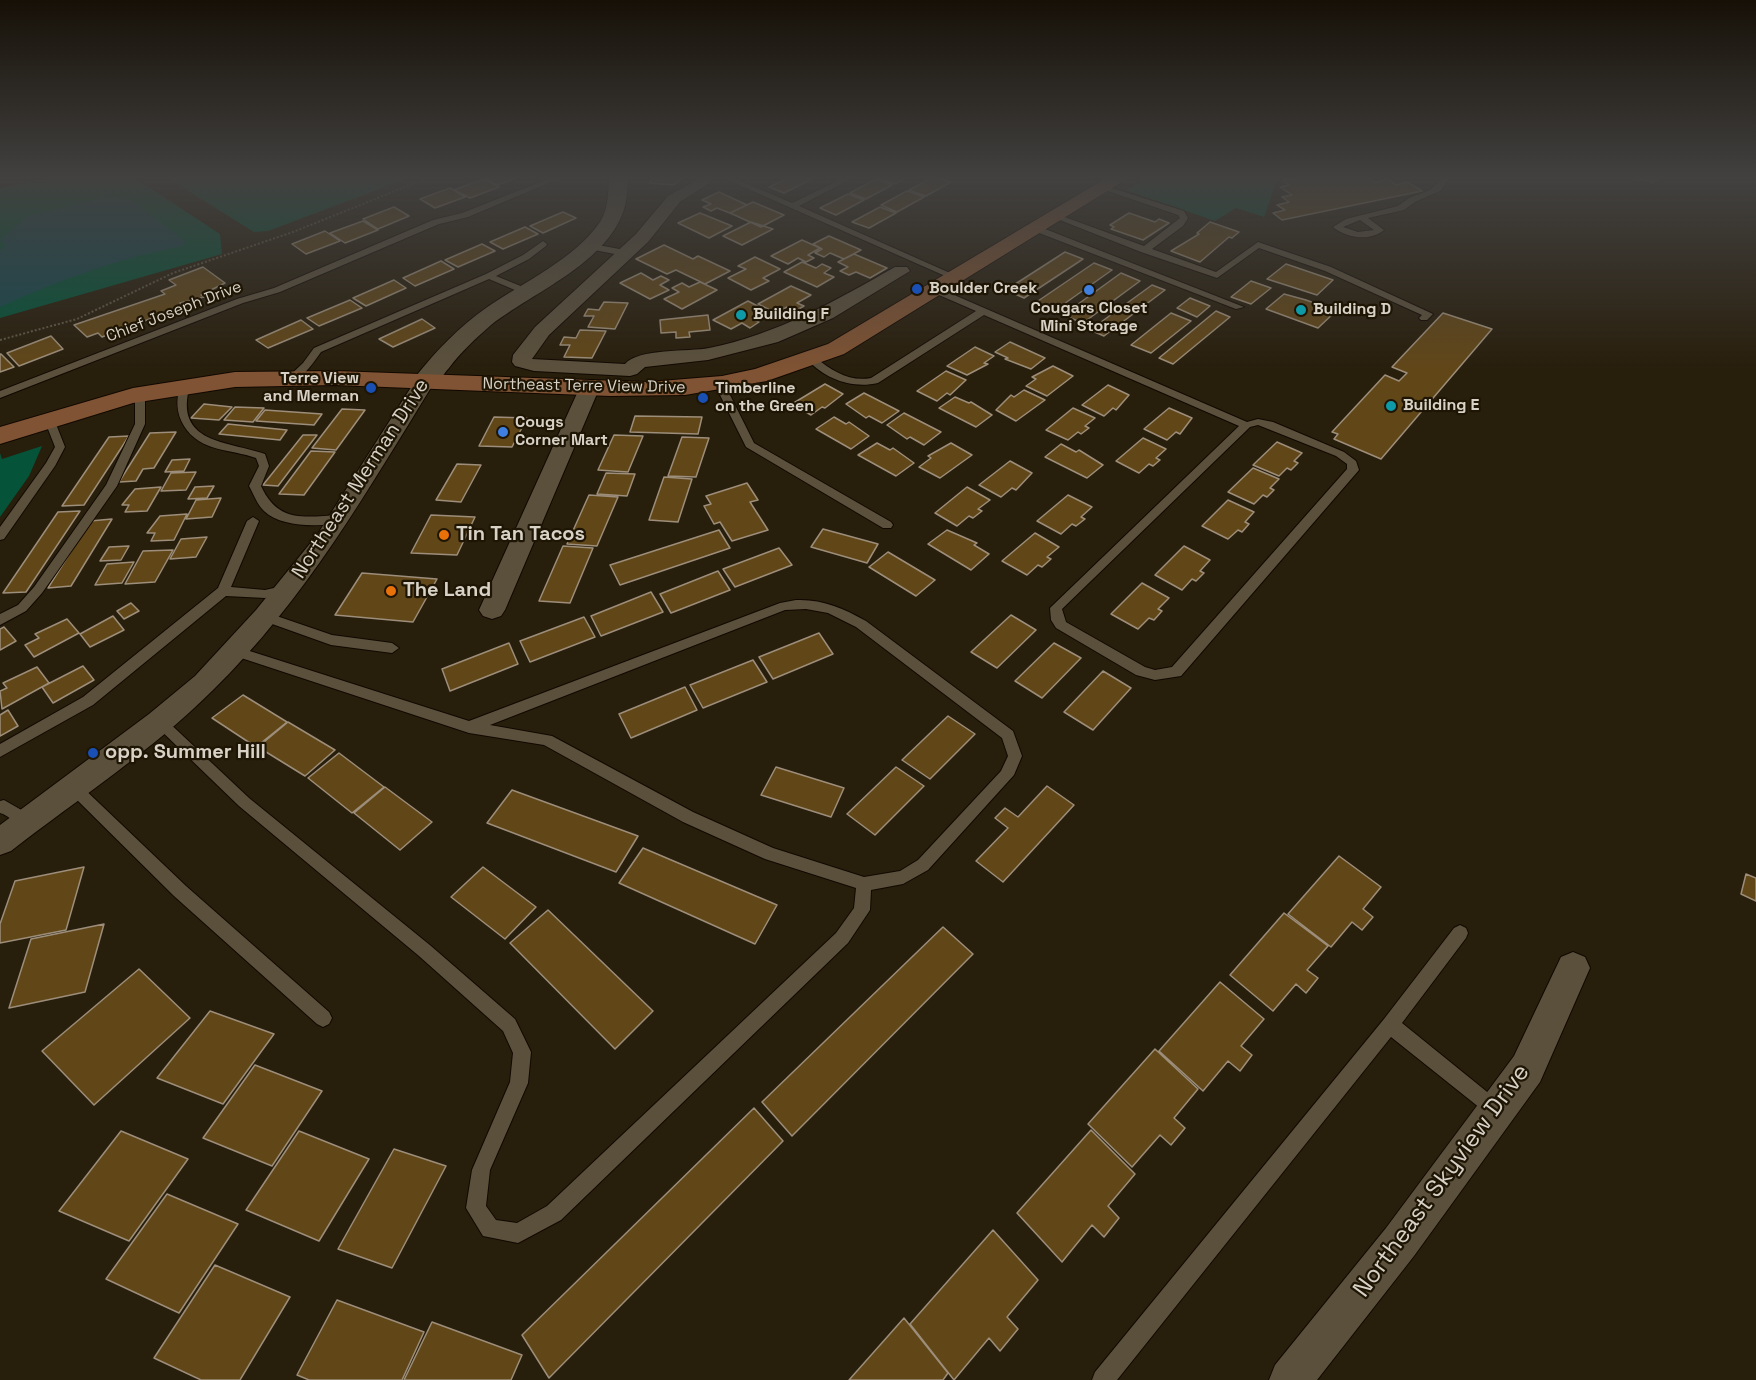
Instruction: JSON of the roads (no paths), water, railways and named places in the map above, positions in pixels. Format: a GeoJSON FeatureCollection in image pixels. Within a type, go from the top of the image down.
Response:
{"type":"FeatureCollection","features":[{"type":"Feature","properties":{"kind":"main road","name":"Northeast Terre View Drive"},"geometry":{"type":"LineString","coordinates":[[0,436],[49,419],[140,393],[218,380],[292,378],[425,381],[589,389],[626,380],[682,390],[720,385],[813,360],[858,337],[1016,241]]}},
{"type":"Feature","properties":{"kind":"street","name":"Northeast Merman Drive"},"geometry":{"type":"LineString","coordinates":[[0,842],[159,722],[204,682],[265,618],[289,588],[339,519],[425,381],[452,347],[592,241]]}},
{"type":"Feature","properties":{"kind":"street"},"geometry":{"type":"LineString","coordinates":[[638,241],[542,331],[521,361],[626,380],[639,362],[722,351],[784,334],[826,314],[901,271]]}},
{"type":"Feature","properties":{"kind":"street"},"geometry":{"type":"LineString","coordinates":[[492,610],[589,389]]}},
{"type":"Feature","properties":{"kind":"street","name":"Northeast Skyview Drive"},"geometry":{"type":"LineString","coordinates":[[1290,1380],[1400,1242],[1527,1069],[1573,968]]}},
{"type":"Feature","properties":{"kind":"lane","name":"Chief Joseph Drive"},"geometry":{"type":"LineString","coordinates":[[0,395],[240,301],[277,290],[391,241]]}},
{"type":"Feature","properties":{"kind":"lane"},"geometry":{"type":"LineString","coordinates":[[874,241],[955,277]]}},
{"type":"Feature","properties":{"kind":"lane"},"geometry":{"type":"LineString","coordinates":[[1089,241],[1239,307]]}},
{"type":"Feature","properties":{"kind":"lane"},"geometry":{"type":"LineString","coordinates":[[1113,241],[1217,275],[1258,245],[1328,269],[1428,314],[1424,318]]}},
{"type":"Feature","properties":{"kind":"lane"},"geometry":{"type":"LineString","coordinates":[[1144,250],[1156,241]]}},
{"type":"Feature","properties":{"kind":"lane"},"geometry":{"type":"LineString","coordinates":[[292,378],[308,365],[317,350],[489,276],[526,257],[543,244]]}},
{"type":"Feature","properties":{"kind":"lane"},"geometry":{"type":"LineString","coordinates":[[587,246],[625,253]]}},
{"type":"Feature","properties":{"kind":"lane"},"geometry":{"type":"LineString","coordinates":[[489,276],[525,291]]}},
{"type":"Feature","properties":{"kind":"lane"},"geometry":{"type":"LineString","coordinates":[[935,290],[1246,425],[1258,422],[1279,428],[1344,457],[1352,463],[1353,470],[1176,672],[1162,675],[1141,671],[1061,625],[1056,615],[1059,603],[1246,425]]}},
{"type":"Feature","properties":{"kind":"lane"},"geometry":{"type":"LineString","coordinates":[[813,360],[824,370],[852,382],[873,381],[985,310]]}},
{"type":"Feature","properties":{"kind":"lane"},"geometry":{"type":"LineString","coordinates":[[185,385],[180,396],[184,417],[200,437],[213,445],[241,448],[261,456],[264,466],[255,486],[261,503],[277,517],[298,520],[339,519]]}},
{"type":"Feature","properties":{"kind":"lane"},"geometry":{"type":"LineString","coordinates":[[720,385],[750,445],[887,525]]}},
{"type":"Feature","properties":{"kind":"lane"},"geometry":{"type":"LineString","coordinates":[[0,620],[22,608],[38,590],[111,486],[140,424],[140,393]]}},
{"type":"Feature","properties":{"kind":"lane"},"geometry":{"type":"LineString","coordinates":[[0,536],[51,464],[60,447],[49,419]]}},
{"type":"Feature","properties":{"kind":"lane"},"geometry":{"type":"LineString","coordinates":[[0,751],[88,701],[224,591],[253,521]]}},
{"type":"Feature","properties":{"kind":"lane"},"geometry":{"type":"LineString","coordinates":[[224,591],[265,594],[289,588]]}},
{"type":"Feature","properties":{"kind":"lane"},"geometry":{"type":"LineString","coordinates":[[234,651],[468,727],[547,740],[688,817],[770,854],[864,884],[903,877],[923,865],[1007,775],[1015,756],[1008,735],[861,624],[836,609],[811,602],[784,606],[468,727]]}},
{"type":"Feature","properties":{"kind":"lane"},"geometry":{"type":"LineString","coordinates":[[265,618],[332,640],[392,648]]}},
{"type":"Feature","properties":{"kind":"lane"},"geometry":{"type":"LineString","coordinates":[[159,722],[244,802],[425,951],[509,1025],[522,1052],[519,1083],[481,1170],[476,1208],[490,1228],[518,1233],[554,1213],[843,938],[862,910],[864,884]]}},
{"type":"Feature","properties":{"kind":"lane"},"geometry":{"type":"LineString","coordinates":[[74,788],[180,891],[323,1018]]}},
{"type":"Feature","properties":{"kind":"lane"},"geometry":{"type":"LineString","coordinates":[[0,807],[4,806],[27,821]]}},
{"type":"Feature","properties":{"kind":"lane"},"geometry":{"type":"LineString","coordinates":[[1103,1380],[1390,1025],[1460,933]]}},
{"type":"Feature","properties":{"kind":"lane"},"geometry":{"type":"LineString","coordinates":[[1390,1025],[1496,1110]]}},
{"type":"Feature","properties":{"kind":"water"},"geometry":{"type":"Polygon","coordinates":[[[1,241],[186,242],[183,246],[90,271],[0,307],[0,250],[6,246],[1,241]]]}},
{"type":"Feature","properties":{"kind":"place","name":"Boulder Creek"},"geometry":{"type":"Point","coordinates":[917,289]}},
{"type":"Feature","properties":{"kind":"place","name":"Cougars Closet Mini Storage"},"geometry":{"type":"Point","coordinates":[1089,290]}},
{"type":"Feature","properties":{"kind":"place","name":"Building D"},"geometry":{"type":"Point","coordinates":[1301,310]}},
{"type":"Feature","properties":{"kind":"place","name":"Building F"},"geometry":{"type":"Point","coordinates":[741,315]}},
{"type":"Feature","properties":{"kind":"place","name":"Terre View and Merman"},"geometry":{"type":"Point","coordinates":[371,388]}},
{"type":"Feature","properties":{"kind":"place","name":"Timberline on the Green"},"geometry":{"type":"Point","coordinates":[703,398]}},
{"type":"Feature","properties":{"kind":"place","name":"Building E"},"geometry":{"type":"Point","coordinates":[1391,406]}},
{"type":"Feature","properties":{"kind":"place","name":"Cougs Corner Mart"},"geometry":{"type":"Point","coordinates":[503,432]}},
{"type":"Feature","properties":{"kind":"place","name":"Tin Tan Tacos"},"geometry":{"type":"Point","coordinates":[444,535]}},
{"type":"Feature","properties":{"kind":"place","name":"The Land"},"geometry":{"type":"Point","coordinates":[391,591]}},
{"type":"Feature","properties":{"kind":"place","name":"opp. Summer Hill"},"geometry":{"type":"Point","coordinates":[93,753]}}]}
